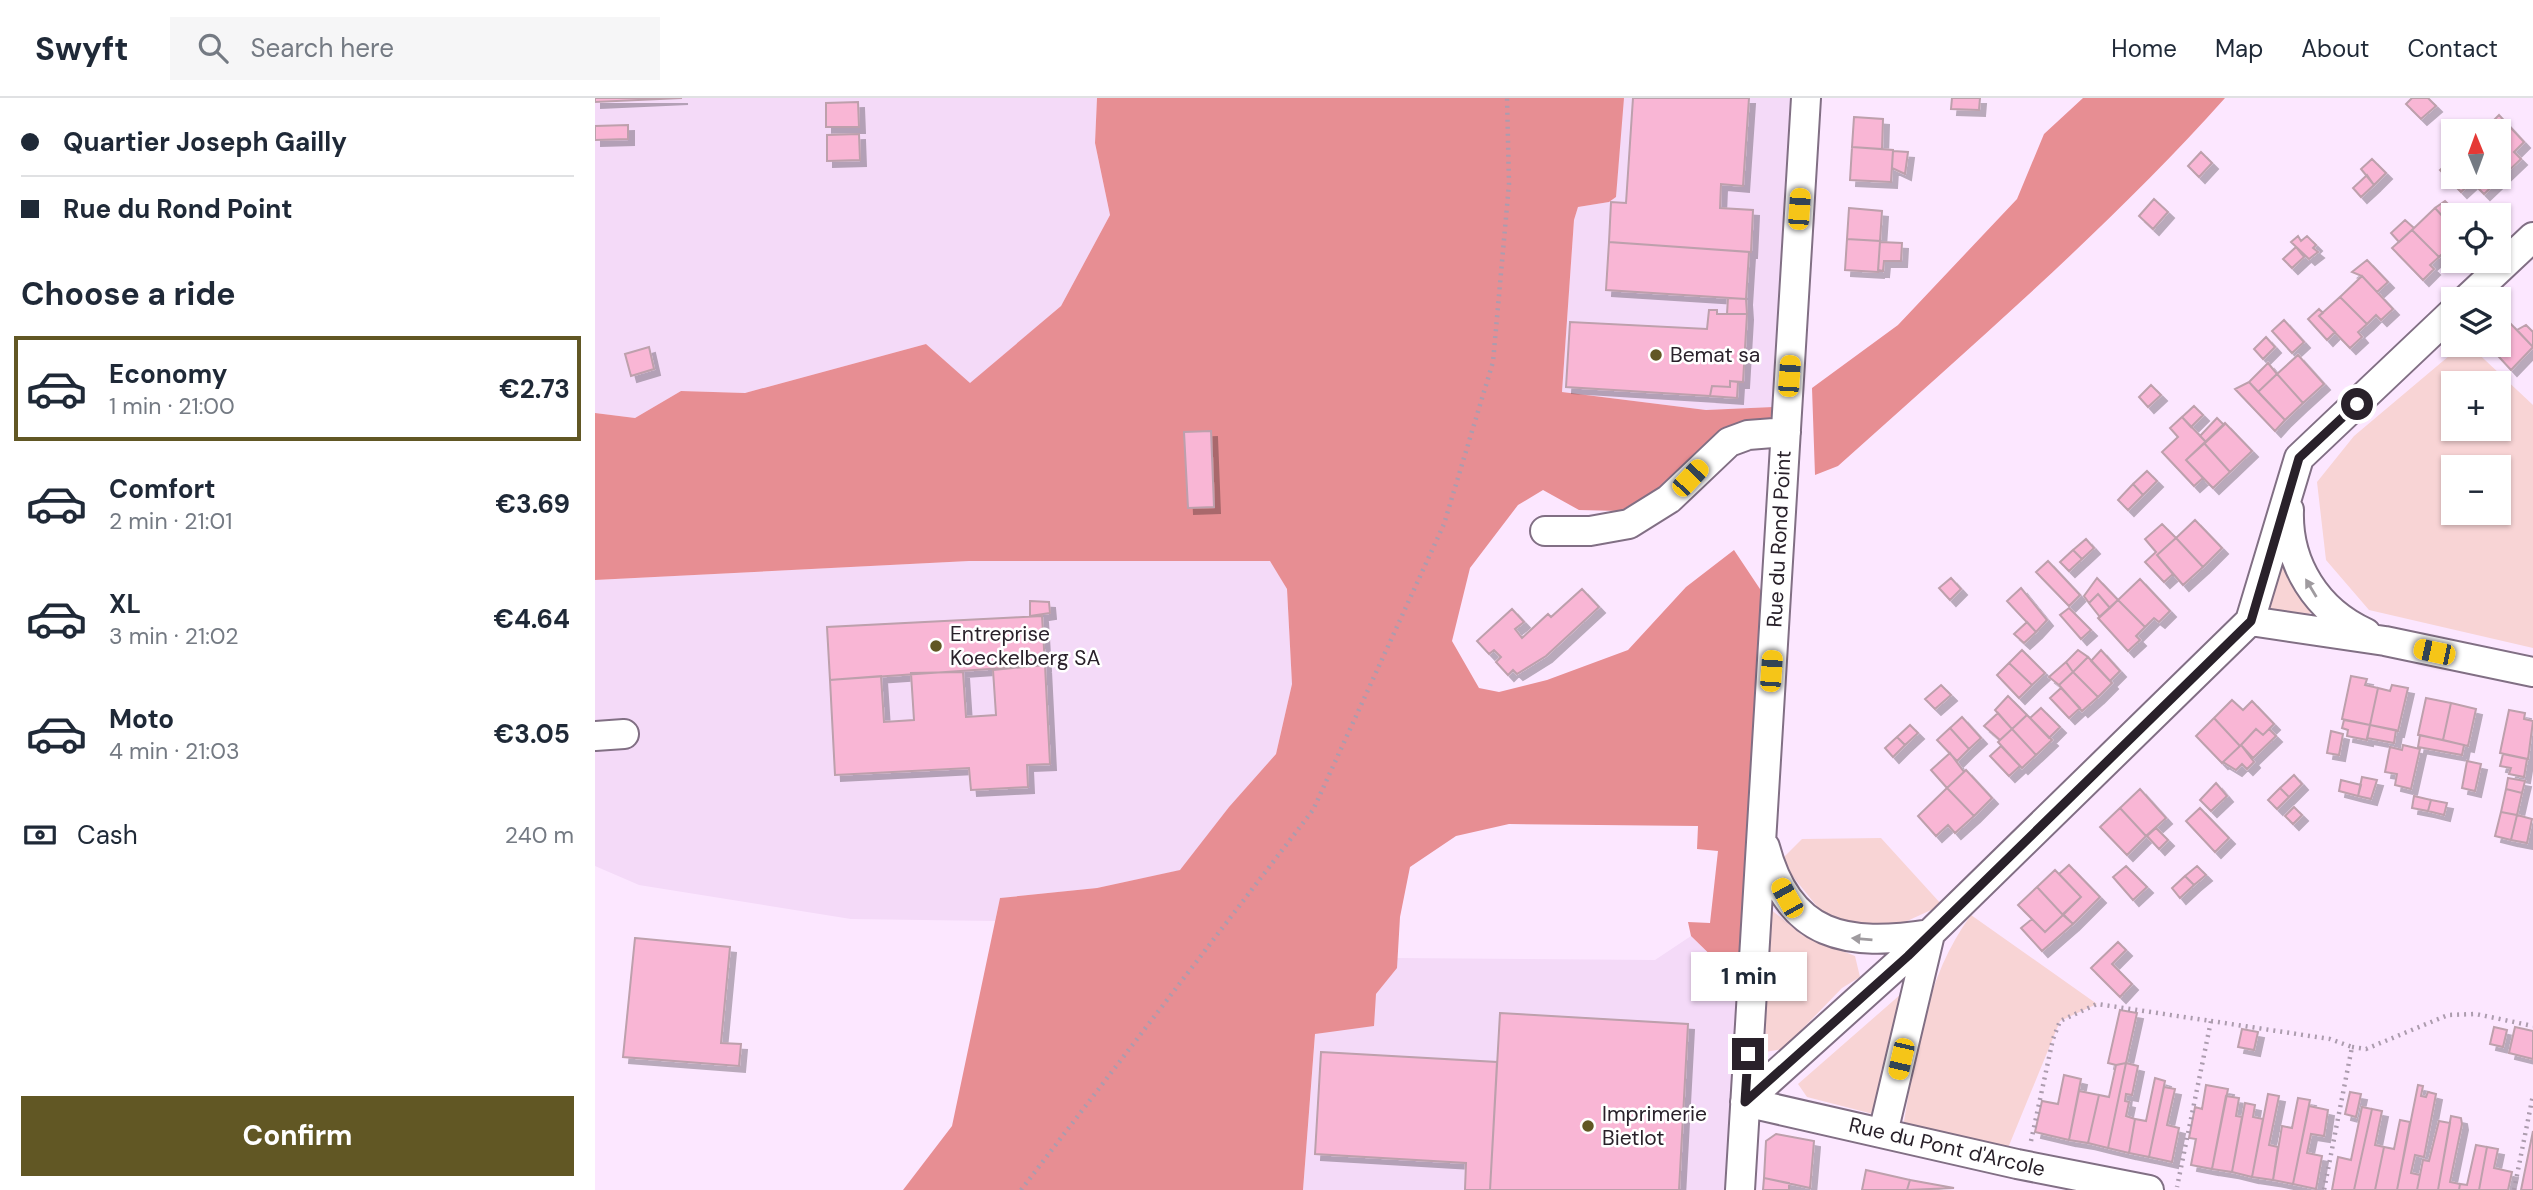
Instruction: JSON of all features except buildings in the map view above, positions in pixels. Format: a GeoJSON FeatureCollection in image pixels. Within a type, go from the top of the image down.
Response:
{"type":"FeatureCollection","features":[{"type":"Feature","properties":{"kind":"street","name":"Rue du Rond Point"},"geometry":{"type":"LineString","coordinates":[[1741,1190],[1806,98]]}},
{"type":"Feature","properties":{"kind":"street"},"geometry":{"type":"LineString","coordinates":[[2480,287],[2533,237]]}},
{"type":"Feature","properties":{"kind":"street"},"geometry":{"type":"LineString","coordinates":[[1745,1102],[1930,934],[2251,621],[2299,458],[2441,323]]}},
{"type":"Feature","properties":{"kind":"street"},"geometry":{"type":"LineString","coordinates":[[1545,531],[1590,531],[1629,524],[1669,499],[1729,442],[1748,435],[1786,432]]}},
{"type":"Feature","properties":{"kind":"street"},"geometry":{"type":"LineString","coordinates":[[2291,486],[2288,531],[2295,558],[2315,597],[2335,615],[2385,641]]}},
{"type":"Feature","properties":{"kind":"street"},"geometry":{"type":"LineString","coordinates":[[2251,621],[2385,641],[2533,672]]}},
{"type":"Feature","properties":{"kind":"street"},"geometry":{"type":"LineString","coordinates":[[595,736],[624,734]]}},
{"type":"Feature","properties":{"kind":"street"},"geometry":{"type":"LineString","coordinates":[[1761,831],[1777,880],[1787,898],[1811,922],[1837,935],[1864,940],[1930,934]]}},
{"type":"Feature","properties":{"kind":"street"},"geometry":{"type":"LineString","coordinates":[[1883,1133],[1930,934]]}},
{"type":"Feature","properties":{"kind":"street","name":"Rue du Pont d'Arcole"},"geometry":{"type":"LineString","coordinates":[[1745,1102],[2026,1166],[2149,1190]]}},
{"type":"Feature","properties":{"kind":"path"},"geometry":{"type":"LineString","coordinates":[[1021,1190],[1313,810],[1444,524],[1493,362],[1509,184],[1507,98]]}},
{"type":"Feature","properties":{"kind":"path"},"geometry":{"type":"LineString","coordinates":[[2026,1166],[2053,1039],[2060,1021],[2097,1004],[2330,1039],[2365,1049],[2460,1013],[2533,1026]]}},
{"type":"Feature","properties":{"kind":"path"},"geometry":{"type":"LineString","coordinates":[[2176,1190],[2211,1020]]}},
{"type":"Feature","properties":{"kind":"path"},"geometry":{"type":"LineString","coordinates":[[2324,1190],[2352,1047]]}},
{"type":"Feature","properties":{"kind":"path"},"geometry":{"type":"LineString","coordinates":[[2514,1190],[2533,1095]]}},
{"type":"Feature","properties":{"kind":"shaded area"},"geometry":{"type":"Polygon","coordinates":[[[595,98],[1097,98],[1095,143],[1110,215],[1061,306],[970,384],[926,344],[745,393],[681,391],[635,418],[595,413],[595,98]]]}},
{"type":"Feature","properties":{"kind":"shaded area"},"geometry":{"type":"Polygon","coordinates":[[[1097,98],[1624,98],[1616,197],[1609,202],[1578,207],[1574,220],[1562,392],[1706,410],[1773,407],[1769,425],[1620,511],[1579,510],[1543,490],[1518,505],[1470,568],[1452,641],[1479,688],[1499,692],[1547,680],[1628,650],[1686,587],[1734,550],[1764,595],[1742,970],[1730,974],[1691,936],[1688,922],[1710,923],[1718,851],[1697,849],[1698,826],[1509,824],[1456,836],[1410,867],[1400,917],[1397,968],[1376,994],[1374,1026],[1315,1034],[1303,1190],[903,1190],[952,1126],[1000,898],[1097,888],[1180,870],[1229,807],[1276,754],[1292,684],[1287,589],[1270,561],[969,561],[595,580],[595,413],[635,418],[681,391],[745,393],[926,344],[970,383],[1061,306],[1110,215],[1095,143],[1097,98]]]}},
{"type":"Feature","properties":{"kind":"shaded area"},"geometry":{"type":"Polygon","coordinates":[[[1623,98],[1791,98],[1773,407],[1706,410],[1562,392],[1574,220],[1578,207],[1609,202],[1616,197],[1623,98]]]}},
{"type":"Feature","properties":{"kind":"shaded area"},"geometry":{"type":"Polygon","coordinates":[[[2083,98],[2225,98],[2180,147],[2037,287],[1838,466],[1815,475],[1812,388],[1898,325],[2017,199],[2044,134],[2083,98]]]}},
{"type":"Feature","properties":{"kind":"shaded area"},"geometry":{"type":"Polygon","coordinates":[[[2448,357],[2482,357],[2497,371],[2441,371],[2441,441],[2511,441],[2511,384],[2533,405],[2533,648],[2369,610],[2326,560],[2317,482],[2354,436],[2448,357]]]}},
{"type":"Feature","properties":{"kind":"shaded area"},"geometry":{"type":"Polygon","coordinates":[[[2282,542],[2315,611],[2302,617],[2270,610],[2272,559],[2282,542]]]}},
{"type":"Feature","properties":{"kind":"shaded area"},"geometry":{"type":"Polygon","coordinates":[[[969,561],[1271,561],[1287,589],[1292,684],[1276,754],[1229,807],[1181,870],[1097,888],[1000,898],[995,921],[851,919],[639,885],[595,866],[595,580],[969,561]]]}},
{"type":"Feature","properties":{"kind":"shaded area"},"geometry":{"type":"Polygon","coordinates":[[[1881,838],[1942,905],[1894,927],[1862,930],[1823,914],[1791,874],[1771,870],[1802,839],[1881,838]]]}},
{"type":"Feature","properties":{"kind":"shaded area"},"geometry":{"type":"Polygon","coordinates":[[[1769,908],[1802,935],[1855,956],[1860,977],[1842,988],[1783,1049],[1765,1052],[1769,908]]]}},
{"type":"Feature","properties":{"kind":"shaded area"},"geometry":{"type":"Polygon","coordinates":[[[1971,915],[2097,1004],[2060,1021],[2008,1148],[1903,1127],[1918,1044],[1933,990],[1955,939],[1971,915]]]}},
{"type":"Feature","properties":{"kind":"shaded area"},"geometry":{"type":"Polygon","coordinates":[[[1691,936],[1729,974],[1742,970],[1731,1190],[1303,1190],[1315,1034],[1376,994],[1394,971],[1397,958],[1655,960],[1691,936]]]}},
{"type":"Feature","properties":{"kind":"shaded area"},"geometry":{"type":"Polygon","coordinates":[[[1901,994],[1901,1024],[1881,1070],[1877,1115],[1807,1097],[1798,1084],[1901,994]]]}},
{"type":"Feature","properties":{"kind":"place","name":"Bemat sa"},"geometry":{"type":"Point","coordinates":[1656,355]}},
{"type":"Feature","properties":{"kind":"place","name":"Entreprise Koeckelberg SA"},"geometry":{"type":"Point","coordinates":[936,646]}},
{"type":"Feature","properties":{"kind":"place","name":"Imprimerie Bietlot"},"geometry":{"type":"Point","coordinates":[1588,1126]}},
{"type":"Feature","properties":{"kind":"route"},"geometry":{"type":"LineString","coordinates":[[1748,1054],[1745,1102],[1908,956],[2251,621],[2299,458],[2357,404]]}}]}
